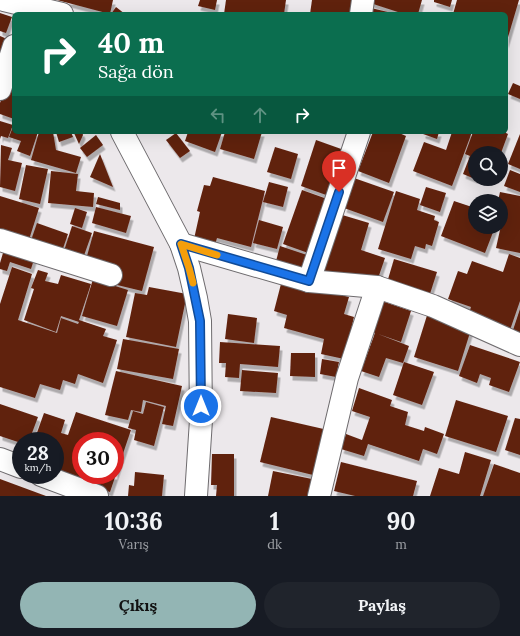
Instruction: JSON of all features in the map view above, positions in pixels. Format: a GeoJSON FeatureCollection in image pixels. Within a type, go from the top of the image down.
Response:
{"type":"FeatureCollection","features":[{"type":"Feature","properties":{"kind":"street"},"geometry":{"type":"LineString","coordinates":[[4,0],[26,10],[44,12]]}},
{"type":"Feature","properties":{"kind":"street"},"geometry":{"type":"LineString","coordinates":[[361,12],[363,0]]}},
{"type":"Feature","properties":{"kind":"street"},"geometry":{"type":"LineString","coordinates":[[0,89],[12,52]]}},
{"type":"Feature","properties":{"kind":"street"},"geometry":{"type":"LineString","coordinates":[[123,134],[181,244],[189,268],[200,321],[201,420],[196,496]]}},
{"type":"Feature","properties":{"kind":"street"},"geometry":{"type":"LineString","coordinates":[[309,281],[358,134]]}},
{"type":"Feature","properties":{"kind":"street"},"geometry":{"type":"LineString","coordinates":[[0,240],[111,275]]}},
{"type":"Feature","properties":{"kind":"street"},"geometry":{"type":"LineString","coordinates":[[181,244],[309,281],[377,287],[432,306],[520,344]]}},
{"type":"Feature","properties":{"kind":"street"},"geometry":{"type":"LineString","coordinates":[[319,496],[347,378],[377,287]]}},
{"type":"Feature","properties":{"kind":"street"},"geometry":{"type":"LineString","coordinates":[[0,459],[12,464]]}},
{"type":"Feature","properties":{"kind":"street"},"geometry":{"type":"LineString","coordinates":[[64,484],[97,496]]}},
{"type":"Feature","properties":{"kind":"building"},"geometry":{"type":"Polygon","coordinates":[[[57,0],[113,0],[110,12],[102,12],[57,0]]]}},
{"type":"Feature","properties":{"kind":"building"},"geometry":{"type":"Polygon","coordinates":[[[200,0],[217,0],[215,10],[198,6],[200,0]]]}},
{"type":"Feature","properties":{"kind":"building"},"geometry":{"type":"Polygon","coordinates":[[[226,0],[286,0],[284,12],[224,12],[226,0]]]}},
{"type":"Feature","properties":{"kind":"building"},"geometry":{"type":"Polygon","coordinates":[[[312,0],[358,0],[355,12],[310,12],[312,0]]]}},
{"type":"Feature","properties":{"kind":"building"},"geometry":{"type":"Polygon","coordinates":[[[368,0],[422,0],[419,12],[398,12],[367,2],[368,0]]]}},
{"type":"Feature","properties":{"kind":"building"},"geometry":{"type":"Polygon","coordinates":[[[434,0],[452,0],[450,7],[434,2],[434,0]]]}},
{"type":"Feature","properties":{"kind":"building"},"geometry":{"type":"Polygon","coordinates":[[[457,0],[519,0],[508,37],[508,12],[454,12],[457,0]]]}},
{"type":"Feature","properties":{"kind":"building"},"geometry":{"type":"Polygon","coordinates":[[[116,7],[122,12],[112,12],[116,7]]]}},
{"type":"Feature","properties":{"kind":"building"},"geometry":{"type":"Polygon","coordinates":[[[367,7],[388,12],[366,12],[367,7]]]}},
{"type":"Feature","properties":{"kind":"building"},"geometry":{"type":"Polygon","coordinates":[[[0,13],[12,17],[6,33],[0,31],[0,13]]]}},
{"type":"Feature","properties":{"kind":"building"},"geometry":{"type":"Polygon","coordinates":[[[0,36],[12,41],[0,71],[0,36]]]}},
{"type":"Feature","properties":{"kind":"building"},"geometry":{"type":"Polygon","coordinates":[[[513,83],[520,86],[520,99],[508,94],[513,83]]]}},
{"type":"Feature","properties":{"kind":"building"},"geometry":{"type":"Polygon","coordinates":[[[6,85],[12,86],[12,118],[0,114],[0,103],[6,85]]]}},
{"type":"Feature","properties":{"kind":"building"},"geometry":{"type":"Polygon","coordinates":[[[0,121],[12,125],[8,138],[1,136],[0,139],[0,121]]]}},
{"type":"Feature","properties":{"kind":"building"},"geometry":{"type":"Polygon","coordinates":[[[12,129],[12,134],[37,134],[30,156],[17,151],[21,141],[9,137],[12,129]]]}},
{"type":"Feature","properties":{"kind":"building"},"geometry":{"type":"Polygon","coordinates":[[[38,134],[53,134],[56,150],[81,157],[76,173],[31,160],[38,134]]]}},
{"type":"Feature","properties":{"kind":"building"},"geometry":{"type":"Polygon","coordinates":[[[57,134],[72,134],[73,137],[59,142],[57,134]]]}},
{"type":"Feature","properties":{"kind":"building"},"geometry":{"type":"Polygon","coordinates":[[[74,134],[83,134],[79,144],[74,134]]]}},
{"type":"Feature","properties":{"kind":"building"},"geometry":{"type":"Polygon","coordinates":[[[177,134],[190,151],[180,158],[166,140],[177,134]]]}},
{"type":"Feature","properties":{"kind":"building"},"geometry":{"type":"Polygon","coordinates":[[[187,134],[221,134],[215,152],[185,141],[187,134]]]}},
{"type":"Feature","properties":{"kind":"building"},"geometry":{"type":"Polygon","coordinates":[[[224,134],[261,134],[254,159],[220,149],[224,134]]]}},
{"type":"Feature","properties":{"kind":"building"},"geometry":{"type":"Polygon","coordinates":[[[372,134],[402,134],[406,136],[389,183],[358,171],[372,134]]]}},
{"type":"Feature","properties":{"kind":"building"},"geometry":{"type":"Polygon","coordinates":[[[423,134],[438,134],[437,139],[423,134]]]}},
{"type":"Feature","properties":{"kind":"building"},"geometry":{"type":"Polygon","coordinates":[[[451,134],[471,134],[452,186],[413,171],[424,142],[446,150],[451,134]]]}},
{"type":"Feature","properties":{"kind":"building"},"geometry":{"type":"Polygon","coordinates":[[[472,134],[508,134],[504,146],[468,146],[468,155],[465,154],[472,134]]]}},
{"type":"Feature","properties":{"kind":"building"},"geometry":{"type":"Polygon","coordinates":[[[520,134],[520,169],[508,164],[520,134]]]}},
{"type":"Feature","properties":{"kind":"building"},"geometry":{"type":"Polygon","coordinates":[[[96,135],[103,145],[87,157],[80,148],[96,135]]]}},
{"type":"Feature","properties":{"kind":"building"},"geometry":{"type":"Polygon","coordinates":[[[316,140],[344,150],[329,196],[301,186],[316,140]]]}},
{"type":"Feature","properties":{"kind":"building"},"geometry":{"type":"Polygon","coordinates":[[[1,145],[12,148],[8,160],[22,163],[15,191],[0,187],[1,145]]]}},
{"type":"Feature","properties":{"kind":"building"},"geometry":{"type":"Polygon","coordinates":[[[275,147],[298,154],[291,179],[267,172],[275,147]]]}},
{"type":"Feature","properties":{"kind":"building"},"geometry":{"type":"Polygon","coordinates":[[[100,154],[113,187],[90,177],[100,154]]]}},
{"type":"Feature","properties":{"kind":"building"},"geometry":{"type":"Polygon","coordinates":[[[468,161],[468,176],[463,174],[468,161]]]}},
{"type":"Feature","properties":{"kind":"building"},"geometry":{"type":"Polygon","coordinates":[[[26,165],[48,169],[40,204],[19,199],[26,165]]]}},
{"type":"Feature","properties":{"kind":"building"},"geometry":{"type":"Polygon","coordinates":[[[510,170],[520,174],[520,192],[504,186],[508,186],[508,175],[510,170]]]}},
{"type":"Feature","properties":{"kind":"building"},"geometry":{"type":"Polygon","coordinates":[[[51,171],[78,174],[76,191],[94,193],[93,207],[48,203],[51,171]]]}},
{"type":"Feature","properties":{"kind":"building"},"geometry":{"type":"Polygon","coordinates":[[[213,177],[265,191],[251,247],[217,238],[215,245],[194,239],[200,212],[197,211],[204,185],[210,186],[213,177]]]}},
{"type":"Feature","properties":{"kind":"building"},"geometry":{"type":"Polygon","coordinates":[[[354,178],[394,192],[383,222],[344,208],[354,178]]]}},
{"type":"Feature","properties":{"kind":"building"},"geometry":{"type":"Polygon","coordinates":[[[269,182],[288,187],[283,207],[263,202],[269,182]]]}},
{"type":"Feature","properties":{"kind":"building"},"geometry":{"type":"Polygon","coordinates":[[[426,187],[446,193],[440,212],[420,205],[426,187]]]}},
{"type":"Feature","properties":{"kind":"building"},"geometry":{"type":"Polygon","coordinates":[[[302,190],[330,200],[311,254],[283,244],[302,190]]]}},
{"type":"Feature","properties":{"kind":"building"},"geometry":{"type":"Polygon","coordinates":[[[396,191],[420,199],[417,210],[435,216],[434,220],[439,222],[432,246],[426,244],[425,249],[415,246],[411,259],[378,249],[396,191]]]}},
{"type":"Feature","properties":{"kind":"building"},"geometry":{"type":"Polygon","coordinates":[[[500,192],[520,196],[520,253],[496,248],[499,234],[508,234],[508,194],[500,194],[500,192]]]}},
{"type":"Feature","properties":{"kind":"building"},"geometry":{"type":"Polygon","coordinates":[[[0,196],[39,208],[28,243],[0,234],[0,196]]]}},
{"type":"Feature","properties":{"kind":"building"},"geometry":{"type":"Polygon","coordinates":[[[98,197],[120,203],[120,210],[96,204],[98,197]]]}},
{"type":"Feature","properties":{"kind":"building"},"geometry":{"type":"Polygon","coordinates":[[[454,201],[468,206],[468,234],[492,234],[485,253],[441,236],[454,201]]]}},
{"type":"Feature","properties":{"kind":"building"},"geometry":{"type":"Polygon","coordinates":[[[96,207],[131,216],[126,233],[92,223],[96,207]]]}},
{"type":"Feature","properties":{"kind":"building"},"geometry":{"type":"Polygon","coordinates":[[[75,208],[87,212],[82,228],[70,224],[75,208]]]}},
{"type":"Feature","properties":{"kind":"building"},"geometry":{"type":"Polygon","coordinates":[[[339,214],[369,223],[361,250],[385,258],[372,296],[318,279],[339,214]]]}},
{"type":"Feature","properties":{"kind":"building"},"geometry":{"type":"Polygon","coordinates":[[[259,220],[283,227],[277,249],[253,243],[259,220]]]}},
{"type":"Feature","properties":{"kind":"building"},"geometry":{"type":"Polygon","coordinates":[[[37,223],[68,234],[60,257],[29,246],[37,223]]]}},
{"type":"Feature","properties":{"kind":"building"},"geometry":{"type":"Polygon","coordinates":[[[72,226],[92,233],[81,264],[62,257],[72,226]]]}},
{"type":"Feature","properties":{"kind":"building"},"geometry":{"type":"Polygon","coordinates":[[[94,231],[154,247],[142,291],[113,284],[85,263],[94,231]]]}},
{"type":"Feature","properties":{"kind":"building"},"geometry":{"type":"Polygon","coordinates":[[[6,243],[36,253],[31,269],[10,262],[7,271],[0,269],[0,263],[6,243]]]}},
{"type":"Feature","properties":{"kind":"building"},"geometry":{"type":"Polygon","coordinates":[[[280,246],[310,256],[304,274],[275,265],[280,246]]]}},
{"type":"Feature","properties":{"kind":"building"},"geometry":{"type":"Polygon","coordinates":[[[509,254],[520,258],[520,301],[510,330],[468,316],[471,307],[448,299],[458,271],[467,274],[472,261],[503,272],[509,254]]]}},
{"type":"Feature","properties":{"kind":"building"},"geometry":{"type":"Polygon","coordinates":[[[394,259],[437,272],[428,300],[386,286],[394,259]]]}},
{"type":"Feature","properties":{"kind":"building"},"geometry":{"type":"Polygon","coordinates":[[[12,267],[32,274],[18,320],[57,333],[61,318],[78,324],[79,322],[61,316],[56,332],[24,320],[34,289],[31,288],[38,270],[48,273],[45,281],[58,284],[61,275],[91,284],[79,320],[106,329],[103,336],[117,340],[103,383],[78,374],[75,384],[63,380],[60,390],[40,384],[35,398],[0,387],[0,304],[12,267]]]}},
{"type":"Feature","properties":{"kind":"building"},"geometry":{"type":"Polygon","coordinates":[[[93,279],[128,290],[117,326],[82,316],[93,279]]]}},
{"type":"Feature","properties":{"kind":"building"},"geometry":{"type":"Polygon","coordinates":[[[282,280],[349,297],[344,314],[354,317],[344,359],[321,354],[324,339],[284,328],[287,315],[274,311],[282,280]]]}},
{"type":"Feature","properties":{"kind":"building"},"geometry":{"type":"Polygon","coordinates":[[[149,287],[187,294],[176,347],[126,337],[135,293],[147,295],[149,287]]]}},
{"type":"Feature","properties":{"kind":"building"},"geometry":{"type":"Polygon","coordinates":[[[376,299],[411,311],[401,342],[378,334],[409,346],[403,363],[386,358],[379,377],[361,371],[375,333],[366,330],[376,299]]]}},
{"type":"Feature","properties":{"kind":"building"},"geometry":{"type":"Polygon","coordinates":[[[429,309],[473,323],[458,371],[414,357],[429,309]]]}},
{"type":"Feature","properties":{"kind":"building"},"geometry":{"type":"Polygon","coordinates":[[[520,309],[520,345],[509,342],[520,309]]]}},
{"type":"Feature","properties":{"kind":"building"},"geometry":{"type":"Polygon","coordinates":[[[228,314],[257,318],[254,343],[225,339],[228,314]]]}},
{"type":"Feature","properties":{"kind":"building"},"geometry":{"type":"Polygon","coordinates":[[[123,339],[179,349],[173,379],[117,369],[123,339]]]}},
{"type":"Feature","properties":{"kind":"building"},"geometry":{"type":"Polygon","coordinates":[[[220,342],[280,346],[278,367],[240,364],[239,378],[225,377],[226,363],[219,363],[220,342]]]}},
{"type":"Feature","properties":{"kind":"building"},"geometry":{"type":"Polygon","coordinates":[[[470,345],[520,362],[509,392],[489,385],[491,378],[480,374],[477,383],[459,376],[470,345]]]}},
{"type":"Feature","properties":{"kind":"building"},"geometry":{"type":"Polygon","coordinates":[[[291,353],[315,353],[315,377],[290,376],[291,353]]]}},
{"type":"Feature","properties":{"kind":"building"},"geometry":{"type":"Polygon","coordinates":[[[322,359],[339,362],[336,377],[320,374],[322,359]]]}},
{"type":"Feature","properties":{"kind":"building"},"geometry":{"type":"Polygon","coordinates":[[[404,362],[434,372],[422,405],[393,395],[404,362]]]}},
{"type":"Feature","properties":{"kind":"building"},"geometry":{"type":"Polygon","coordinates":[[[242,370],[278,373],[276,393],[240,391],[242,370]]]}},
{"type":"Feature","properties":{"kind":"building"},"geometry":{"type":"Polygon","coordinates":[[[116,371],[182,386],[173,426],[162,424],[166,406],[143,400],[141,412],[131,410],[128,420],[105,415],[116,371]]]}},
{"type":"Feature","properties":{"kind":"building"},"geometry":{"type":"Polygon","coordinates":[[[359,388],[392,400],[390,406],[408,412],[405,425],[424,431],[425,427],[444,434],[437,454],[423,449],[419,461],[368,444],[364,456],[341,449],[346,434],[362,440],[370,417],[352,411],[359,388]]]}},
{"type":"Feature","properties":{"kind":"building"},"geometry":{"type":"Polygon","coordinates":[[[456,400],[508,416],[496,452],[445,436],[456,400]]]}},
{"type":"Feature","properties":{"kind":"building"},"geometry":{"type":"Polygon","coordinates":[[[146,402],[164,407],[154,446],[134,440],[136,430],[128,428],[133,411],[143,414],[146,402]]]}},
{"type":"Feature","properties":{"kind":"building"},"geometry":{"type":"Polygon","coordinates":[[[0,404],[38,417],[32,432],[12,432],[12,440],[0,436],[0,404]]]}},
{"type":"Feature","properties":{"kind":"building"},"geometry":{"type":"Polygon","coordinates":[[[76,412],[131,430],[124,451],[124,432],[72,432],[72,479],[64,476],[64,434],[68,435],[76,412]]]}},
{"type":"Feature","properties":{"kind":"building"},"geometry":{"type":"Polygon","coordinates":[[[44,413],[65,420],[61,432],[37,432],[44,413]]]}},
{"type":"Feature","properties":{"kind":"building"},"geometry":{"type":"Polygon","coordinates":[[[271,417],[328,430],[317,476],[260,462],[271,417]]]}},
{"type":"Feature","properties":{"kind":"building"},"geometry":{"type":"Polygon","coordinates":[[[515,418],[520,419],[520,455],[505,450],[515,418]]]}},
{"type":"Feature","properties":{"kind":"building"},"geometry":{"type":"Polygon","coordinates":[[[465,452],[491,460],[480,496],[430,496],[439,468],[459,474],[465,452]]]}},
{"type":"Feature","properties":{"kind":"building"},"geometry":{"type":"Polygon","coordinates":[[[212,454],[234,454],[234,496],[216,496],[217,485],[211,485],[212,454]]]}},
{"type":"Feature","properties":{"kind":"building"},"geometry":{"type":"Polygon","coordinates":[[[341,462],[417,481],[413,496],[355,496],[334,491],[341,462]]]}},
{"type":"Feature","properties":{"kind":"building"},"geometry":{"type":"Polygon","coordinates":[[[494,464],[520,473],[520,496],[483,496],[494,464]]]}},
{"type":"Feature","properties":{"kind":"building"},"geometry":{"type":"Polygon","coordinates":[[[273,471],[317,480],[314,496],[268,496],[273,471]]]}},
{"type":"Feature","properties":{"kind":"building"},"geometry":{"type":"Polygon","coordinates":[[[135,472],[164,475],[162,496],[128,496],[129,485],[134,486],[135,472]]]}},
{"type":"Feature","properties":{"kind":"building"},"geometry":{"type":"Polygon","coordinates":[[[0,479],[46,496],[0,496],[0,479]]]}},
{"type":"Feature","properties":{"kind":"building"},"geometry":{"type":"Polygon","coordinates":[[[87,484],[113,484],[110,492],[87,484]]]}},
{"type":"Feature","properties":{"kind":"slow traffic"},"geometry":{"type":"LineString","coordinates":[[193,283],[181,244],[217,255]]}},
{"type":"Feature","properties":{"kind":"route"},"geometry":{"type":"LineString","coordinates":[[201,406],[200,321],[189,268],[181,244],[309,281],[339,192]]}}]}
